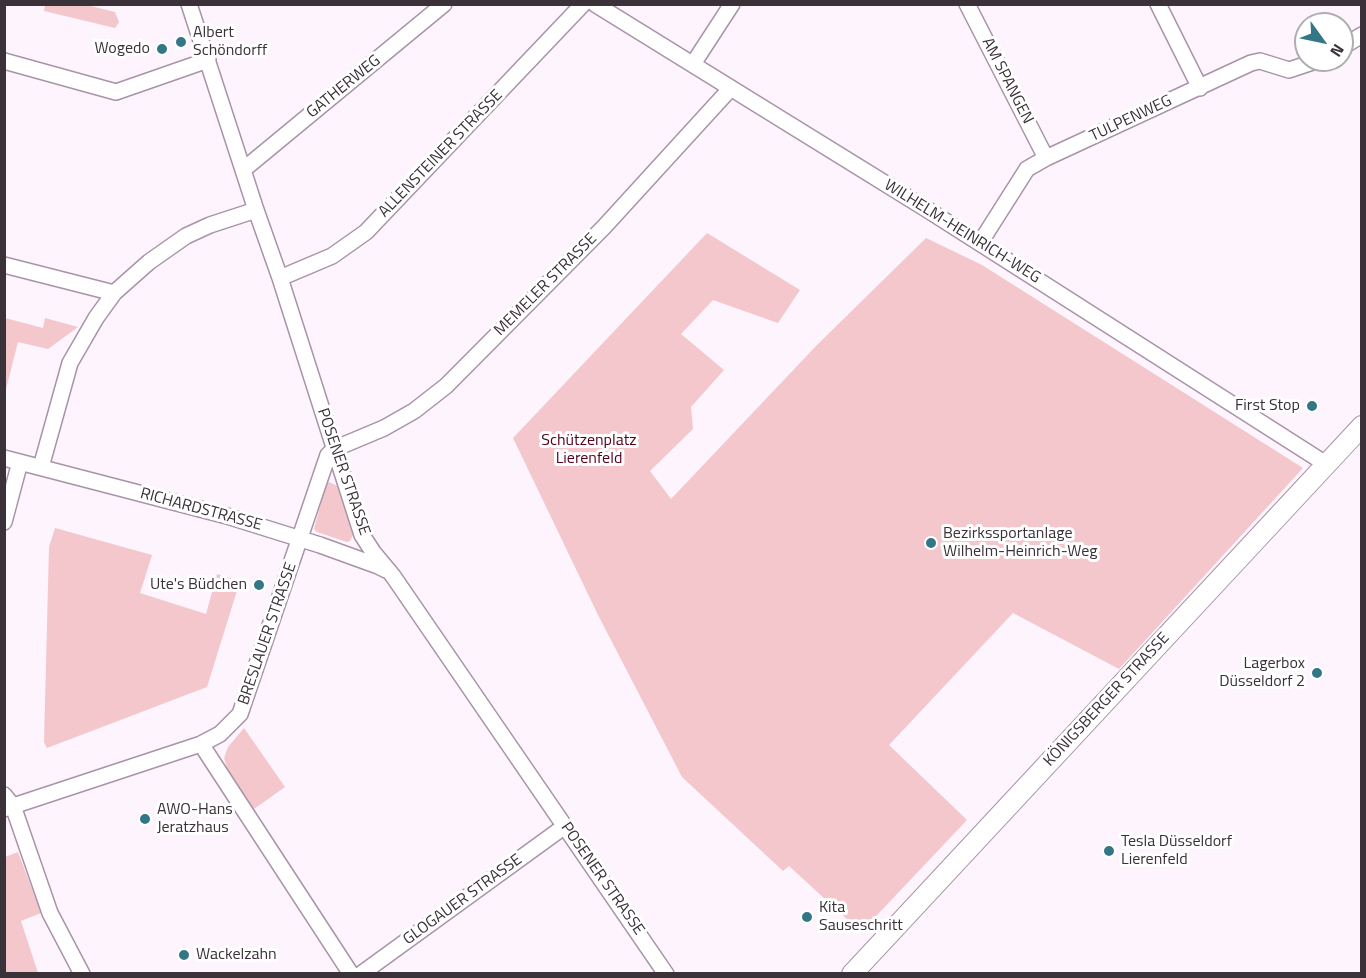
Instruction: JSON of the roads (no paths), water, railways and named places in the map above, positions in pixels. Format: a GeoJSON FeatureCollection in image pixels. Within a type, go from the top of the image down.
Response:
{"type":"FeatureCollection","features":[{"type":"Feature","properties":{"kind":"main road","name":"KÖNIGSBERGER STRASSE"},"geometry":{"type":"LineString","coordinates":[[852,974],[1362,426]]}},
{"type":"Feature","properties":{"kind":"street","name":"POSENER STRASSE"},"geometry":{"type":"LineString","coordinates":[[189,4],[362,535],[393,576],[666,974]]}},
{"type":"Feature","properties":{"kind":"street","name":"GATHERWEG"},"geometry":{"type":"LineString","coordinates":[[243,170],[444,4]]}},
{"type":"Feature","properties":{"kind":"street","name":"ALLENSTEINER STRASSE"},"geometry":{"type":"LineString","coordinates":[[280,278],[332,256],[366,232],[583,4]]}},
{"type":"Feature","properties":{"kind":"street","name":"WILHELM-HEINRICH-WEG"},"geometry":{"type":"LineString","coordinates":[[595,4],[980,243],[1326,464]]}},
{"type":"Feature","properties":{"kind":"street"},"geometry":{"type":"LineString","coordinates":[[693,64],[732,4]]}},
{"type":"Feature","properties":{"kind":"street","name":"AM SPANGEN"},"geometry":{"type":"LineString","coordinates":[[967,4],[1046,158]]}},
{"type":"Feature","properties":{"kind":"street"},"geometry":{"type":"LineString","coordinates":[[1158,4],[1200,88]]}},
{"type":"Feature","properties":{"kind":"street"},"geometry":{"type":"LineString","coordinates":[[4,62],[116,92],[208,60]]}},
{"type":"Feature","properties":{"kind":"street","name":"TULPENWEG"},"geometry":{"type":"LineString","coordinates":[[980,243],[1027,169],[1046,158],[1251,63],[1260,61],[1289,70],[1294,68]]}},
{"type":"Feature","properties":{"kind":"street","name":"MEMELER STRASSE"},"geometry":{"type":"LineString","coordinates":[[334,449],[402,418],[446,386],[604,227],[731,88]]}},
{"type":"Feature","properties":{"kind":"street"},"geometry":{"type":"LineString","coordinates":[[40,467],[70,363],[96,318],[114,293],[149,262],[186,236],[210,225],[256,210]]}},
{"type":"Feature","properties":{"kind":"street"},"geometry":{"type":"LineString","coordinates":[[4,265],[114,293]]}},
{"type":"Feature","properties":{"kind":"street","name":"BRESLAUER STRASSE"},"geometry":{"type":"LineString","coordinates":[[7,803],[201,744],[220,734],[240,714],[324,462],[334,449]]}},
{"type":"Feature","properties":{"kind":"street","name":"RICHARDSTRASSE"},"geometry":{"type":"LineString","coordinates":[[4,458],[227,516],[300,538],[378,566],[393,576]]}},
{"type":"Feature","properties":{"kind":"street"},"geometry":{"type":"LineString","coordinates":[[4,522],[20,462]]}},
{"type":"Feature","properties":{"kind":"street"},"geometry":{"type":"LineString","coordinates":[[201,744],[351,974]]}},
{"type":"Feature","properties":{"kind":"street"},"geometry":{"type":"LineString","coordinates":[[7,803],[49,909],[82,974]]}},
{"type":"Feature","properties":{"kind":"street","name":"GLOGAUER STRASSE"},"geometry":{"type":"LineString","coordinates":[[361,974],[566,826]]}},
{"type":"Feature","properties":{"kind":"place","name":"Albert Schöndorff"},"geometry":{"type":"Point","coordinates":[181,42]}},
{"type":"Feature","properties":{"kind":"place","name":"Wogedo"},"geometry":{"type":"Point","coordinates":[162,49]}},
{"type":"Feature","properties":{"kind":"place","name":"First Stop"},"geometry":{"type":"Point","coordinates":[1312,406]}},
{"type":"Feature","properties":{"kind":"place","name":"Bezirkssportanlage Wilhelm-Heinrich-Weg"},"geometry":{"type":"Point","coordinates":[931,543]}},
{"type":"Feature","properties":{"kind":"place","name":"Ute's Büdchen"},"geometry":{"type":"Point","coordinates":[259,585]}},
{"type":"Feature","properties":{"kind":"place","name":"Lagerbox Düsseldorf 2"},"geometry":{"type":"Point","coordinates":[1317,673]}},
{"type":"Feature","properties":{"kind":"place","name":"AWO-Hans Jeratzhaus"},"geometry":{"type":"Point","coordinates":[145,819]}},
{"type":"Feature","properties":{"kind":"place","name":"Tesla Düsseldorf Lierenfeld"},"geometry":{"type":"Point","coordinates":[1109,851]}},
{"type":"Feature","properties":{"kind":"place","name":"Kita Sauseschritt"},"geometry":{"type":"Point","coordinates":[807,917]}},
{"type":"Feature","properties":{"kind":"place","name":"Wackelzahn"},"geometry":{"type":"Point","coordinates":[184,955]}},
{"type":"Feature","properties":{"kind":"park label","name":"Schützenplatz Lierenfeld"},"geometry":{"type":"Point","coordinates":[589,450]}}]}
